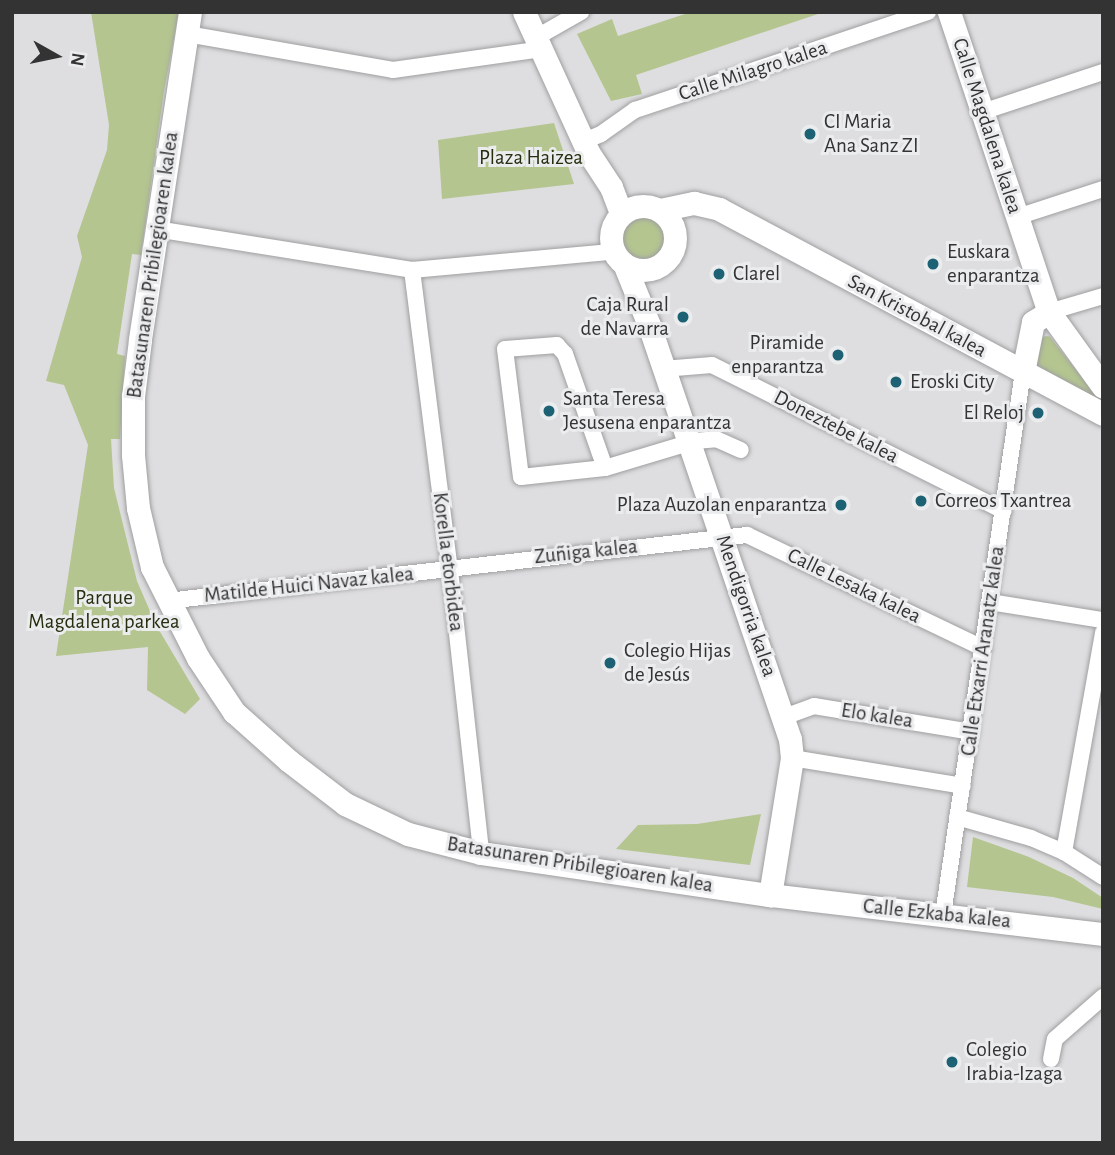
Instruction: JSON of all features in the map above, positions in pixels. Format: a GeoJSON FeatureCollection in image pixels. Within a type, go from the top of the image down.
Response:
{"type":"FeatureCollection","features":[{"type":"Feature","properties":{"kind":"street"},"geometry":{"type":"LineString","coordinates":[[524,12],[584,141],[611,187],[649,214]]}},
{"type":"Feature","properties":{"kind":"street"},"geometry":{"type":"LineString","coordinates":[[188,23],[393,70],[539,43],[581,12]]}},
{"type":"Feature","properties":{"kind":"street","name":"Calle Milagro kalea"},"geometry":{"type":"LineString","coordinates":[[584,141],[601,134],[635,110],[928,12]]}},
{"type":"Feature","properties":{"kind":"street","name":"Calle Magdalena kalea"},"geometry":{"type":"LineString","coordinates":[[949,12],[1049,312],[1103,387]]}},
{"type":"Feature","properties":{"kind":"street","name":"Batasunaren Pribilegioaren kalea"},"geometry":{"type":"LineString","coordinates":[[188,23],[133,396],[133,455],[138,508],[152,567],[198,658],[234,712],[289,761],[345,804],[408,834],[481,853],[770,895]]}},
{"type":"Feature","properties":{"kind":"street"},"geometry":{"type":"LineString","coordinates":[[982,112],[1103,72]]}},
{"type":"Feature","properties":{"kind":"street"},"geometry":{"type":"LineString","coordinates":[[1017,217],[1103,188]]}},
{"type":"Feature","properties":{"kind":"street","name":"San Kristobal kalea"},"geometry":{"type":"LineString","coordinates":[[649,214],[691,217],[710,213],[732,217],[1103,414]]}},
{"type":"Feature","properties":{"kind":"street"},"geometry":{"type":"LineString","coordinates":[[618,259],[614,223],[649,214]]}},
{"type":"Feature","properties":{"kind":"street","name":"Mendigorria kalea"},"geometry":{"type":"LineString","coordinates":[[649,214],[670,257],[660,266],[648,296],[649,325]]}},
{"type":"Feature","properties":{"kind":"street"},"geometry":{"type":"LineString","coordinates":[[156,229],[412,271],[618,259],[635,270],[660,266]]}},
{"type":"Feature","properties":{"kind":"street","name":"Mendigorria kalea"},"geometry":{"type":"LineString","coordinates":[[618,259],[649,325],[783,717],[792,758],[770,895]]}},
{"type":"Feature","properties":{"kind":"street","name":"Korella etorbidea"},"geometry":{"type":"LineString","coordinates":[[412,271],[450,570],[481,853]]}},
{"type":"Feature","properties":{"kind":"street"},"geometry":{"type":"LineString","coordinates":[[1049,312],[1103,296]]}},
{"type":"Feature","properties":{"kind":"street","name":"Calle Etxarri Aranatz kalea"},"geometry":{"type":"LineString","coordinates":[[943,915],[1023,372],[1033,322],[1049,312]]}},
{"type":"Feature","properties":{"kind":"street"},"geometry":{"type":"LineString","coordinates":[[605,468],[565,354],[557,345],[505,349],[521,477],[605,468],[689,443],[716,439],[741,450]]}},
{"type":"Feature","properties":{"kind":"street","name":"Doneztebe kalea"},"geometry":{"type":"LineString","coordinates":[[663,369],[712,365],[1003,512]]}},
{"type":"Feature","properties":{"kind":"street","name":"Calle Lesaka kalea"},"geometry":{"type":"LineString","coordinates":[[722,536],[747,535],[983,648]]}},
{"type":"Feature","properties":{"kind":"street","name":"Zuñiga kalea"},"geometry":{"type":"LineString","coordinates":[[450,570],[463,566],[722,536]]}},
{"type":"Feature","properties":{"kind":"street","name":"Matilde Huici Navaz kalea"},"geometry":{"type":"LineString","coordinates":[[167,601],[450,570]]}},
{"type":"Feature","properties":{"kind":"street"},"geometry":{"type":"LineString","coordinates":[[990,602],[1103,620]]}},
{"type":"Feature","properties":{"kind":"street"},"geometry":{"type":"LineString","coordinates":[[1064,852],[1103,632]]}},
{"type":"Feature","properties":{"kind":"street","name":"Elo kalea"},"geometry":{"type":"LineString","coordinates":[[783,717],[814,706],[971,732]]}},
{"type":"Feature","properties":{"kind":"street"},"geometry":{"type":"LineString","coordinates":[[792,758],[962,786]]}},
{"type":"Feature","properties":{"kind":"street"},"geometry":{"type":"LineString","coordinates":[[957,817],[999,827],[1064,852],[1103,877]]}},
{"type":"Feature","properties":{"kind":"street","name":"Calle Ezkaba kalea"},"geometry":{"type":"LineString","coordinates":[[770,895],[1103,934]]}},
{"type":"Feature","properties":{"kind":"street"},"geometry":{"type":"LineString","coordinates":[[1051,1059],[1055,1039],[1103,997]]}},
{"type":"Feature","properties":{"kind":"green space","name":"Parque Magdalena parkea"},"geometry":{"type":"Polygon","coordinates":[[[91,12],[179,12],[164,91],[141,255],[132,254],[117,354],[125,356],[120,439],[111,439],[114,488],[137,581],[156,625],[200,699],[185,714],[147,690],[148,647],[56,656],[88,445],[64,385],[46,381],[82,257],[77,236],[107,150],[109,125],[91,12]]]}},
{"type":"Feature","properties":{"kind":"green space"},"geometry":{"type":"Polygon","coordinates":[[[691,12],[824,12],[636,75],[642,94],[611,101],[577,34],[612,19],[618,36],[691,12]]]}},
{"type":"Feature","properties":{"kind":"green space","name":"Plaza Haizea"},"geometry":{"type":"Polygon","coordinates":[[[554,123],[574,184],[442,199],[438,140],[554,123]]]}},
{"type":"Feature","properties":{"kind":"green space"},"geometry":{"type":"Polygon","coordinates":[[[643,217],[659,223],[665,239],[659,255],[643,261],[627,255],[621,239],[627,223],[643,217]]]}},
{"type":"Feature","properties":{"kind":"green space"},"geometry":{"type":"Polygon","coordinates":[[[1048,336],[1103,404],[1038,372],[1035,362],[1040,337],[1048,336]]]}},
{"type":"Feature","properties":{"kind":"green space"},"geometry":{"type":"Polygon","coordinates":[[[761,814],[750,865],[616,849],[638,825],[697,824],[761,814]]]}},
{"type":"Feature","properties":{"kind":"green space"},"geometry":{"type":"Polygon","coordinates":[[[973,837],[1029,857],[1073,878],[1103,898],[1103,909],[1053,897],[967,887],[973,837]]]}},
{"type":"Feature","properties":{"kind":"place","name":"CI Maria Ana Sanz ZI"},"geometry":{"type":"Point","coordinates":[810,134]}},
{"type":"Feature","properties":{"kind":"place","name":"Euskara enparantza"},"geometry":{"type":"Point","coordinates":[933,264]}},
{"type":"Feature","properties":{"kind":"place","name":"Clarel"},"geometry":{"type":"Point","coordinates":[719,274]}},
{"type":"Feature","properties":{"kind":"place","name":"Caja Rural de Navarra"},"geometry":{"type":"Point","coordinates":[683,317]}},
{"type":"Feature","properties":{"kind":"place","name":"Piramide enparantza"},"geometry":{"type":"Point","coordinates":[838,355]}},
{"type":"Feature","properties":{"kind":"place","name":"Eroski City"},"geometry":{"type":"Point","coordinates":[896,382]}},
{"type":"Feature","properties":{"kind":"place","name":"Santa Teresa Jesusena enparantza"},"geometry":{"type":"Point","coordinates":[549,411]}},
{"type":"Feature","properties":{"kind":"place","name":"El Reloj"},"geometry":{"type":"Point","coordinates":[1038,413]}},
{"type":"Feature","properties":{"kind":"place","name":"Correos Txantrea"},"geometry":{"type":"Point","coordinates":[921,501]}},
{"type":"Feature","properties":{"kind":"place","name":"Plaza Auzolan enparantza"},"geometry":{"type":"Point","coordinates":[841,505]}},
{"type":"Feature","properties":{"kind":"place","name":"Colegio Hijas de Jesús"},"geometry":{"type":"Point","coordinates":[610,663]}},
{"type":"Feature","properties":{"kind":"place","name":"Colegio Irabia-Izaga"},"geometry":{"type":"Point","coordinates":[952,1062]}}]}
